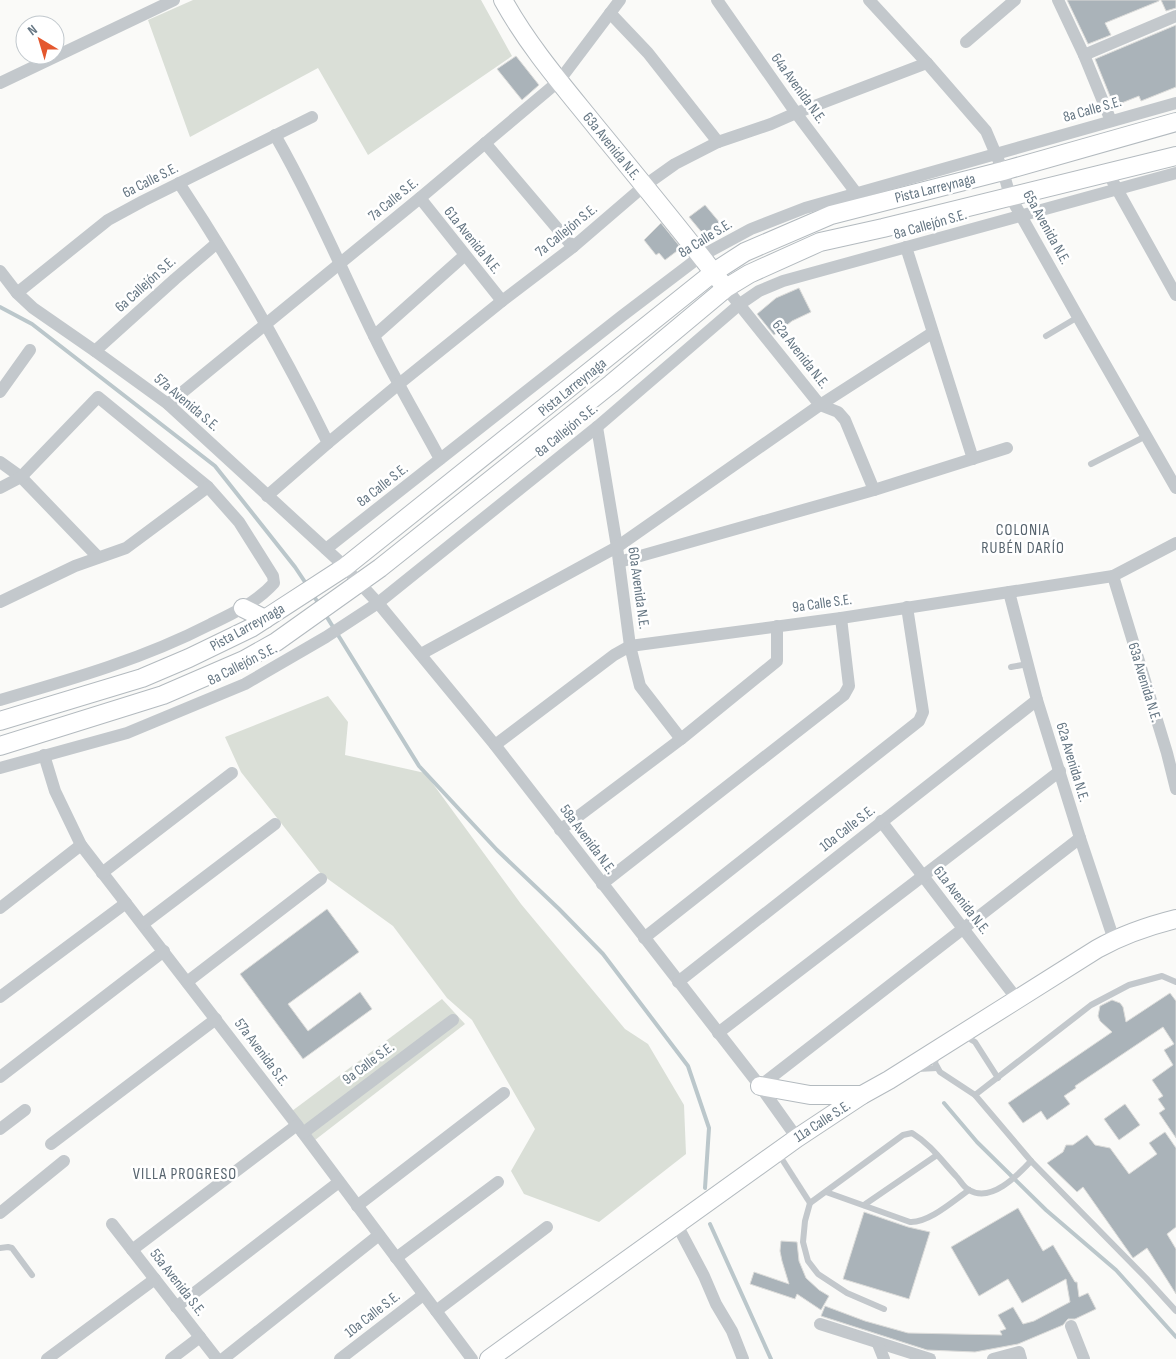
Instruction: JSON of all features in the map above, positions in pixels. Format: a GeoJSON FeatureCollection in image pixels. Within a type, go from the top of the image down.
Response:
{"type":"FeatureCollection","features":[{"type":"Feature","properties":{"kind":"main road","name":"63a Avenida N.E."},"geometry":{"type":"LineString","coordinates":[[503,0],[521,31],[559,81],[726,288]]}},
{"type":"Feature","properties":{"kind":"main road","name":"Pista Larreynaga"},"geometry":{"type":"LineString","coordinates":[[0,721],[142,678],[198,654],[251,628],[321,584],[345,567],[714,272],[746,252],[831,215],[1003,171],[1176,122]]}},
{"type":"Feature","properties":{"kind":"main road","name":"Pista Larreynaga"},"geometry":{"type":"LineString","coordinates":[[0,746],[164,695],[244,660],[276,642],[360,583],[611,384],[726,288],[749,274],[820,242],[1176,156]]}},
{"type":"Feature","properties":{"kind":"main road"},"geometry":{"type":"LineString","coordinates":[[244,608],[265,619]]}},
{"type":"Feature","properties":{"kind":"main road","name":"11a Calle S.E."},"geometry":{"type":"LineString","coordinates":[[488,1359],[777,1151],[862,1095],[939,1050],[971,1034],[1017,999],[1114,940],[1149,926],[1176,919]]}},
{"type":"Feature","properties":{"kind":"main road"},"geometry":{"type":"LineString","coordinates":[[760,1086],[810,1095],[862,1095]]}},
{"type":"Feature","properties":{"kind":"street"},"geometry":{"type":"LineString","coordinates":[[0,83],[174,0]]}},
{"type":"Feature","properties":{"kind":"street","name":"7a Calle S.E."},"geometry":{"type":"LineString","coordinates":[[168,404],[420,198],[559,81],[620,0]]}},
{"type":"Feature","properties":{"kind":"street","name":"64a Avenida N.E."},"geometry":{"type":"LineString","coordinates":[[717,0],[796,113],[856,194]]}},
{"type":"Feature","properties":{"kind":"street","name":"65a Avenida N.E."},"geometry":{"type":"LineString","coordinates":[[869,0],[928,63],[986,131],[997,153],[1010,196],[1176,488]]}},
{"type":"Feature","properties":{"kind":"street"},"geometry":{"type":"LineString","coordinates":[[966,42],[1015,0]]}},
{"type":"Feature","properties":{"kind":"street"},"geometry":{"type":"LineString","coordinates":[[1058,0],[1084,55],[1111,121]]}},
{"type":"Feature","properties":{"kind":"street"},"geometry":{"type":"LineString","coordinates":[[610,13],[648,53],[718,142]]}},
{"type":"Feature","properties":{"kind":"street"},"geometry":{"type":"LineString","coordinates":[[1084,55],[1176,16]]}},
{"type":"Feature","properties":{"kind":"street","name":"7a Callejón S.E."},"geometry":{"type":"LineString","coordinates":[[267,496],[328,442],[399,384],[502,301],[573,248],[644,186],[675,164],[718,142],[771,124],[928,63]]}},
{"type":"Feature","properties":{"kind":"street","name":"8a Calle S.E."},"geometry":{"type":"LineString","coordinates":[[326,549],[701,256],[751,229],[805,208],[1176,102]]}},
{"type":"Feature","properties":{"kind":"street","name":"6a Calle S.E."},"geometry":{"type":"LineString","coordinates":[[17,293],[108,220],[312,117]]}},
{"type":"Feature","properties":{"kind":"street"},"geometry":{"type":"LineString","coordinates":[[275,135],[320,219],[374,336],[440,459]]}},
{"type":"Feature","properties":{"kind":"street"},"geometry":{"type":"LineString","coordinates":[[485,143],[573,248]]}},
{"type":"Feature","properties":{"kind":"street"},"geometry":{"type":"LineString","coordinates":[[1108,173],[1172,280],[1176,295]]}},
{"type":"Feature","properties":{"kind":"street","name":"8a Callejón S.E."},"geometry":{"type":"LineString","coordinates":[[0,768],[127,733],[263,675],[326,637],[378,602],[596,427],[740,304],[758,291],[783,281],[1176,173]]}},
{"type":"Feature","properties":{"kind":"street"},"geometry":{"type":"LineString","coordinates":[[179,183],[218,243],[265,324],[328,442]]}},
{"type":"Feature","properties":{"kind":"street","name":"61a Avenida N.E."},"geometry":{"type":"LineString","coordinates":[[420,198],[502,301]]}},
{"type":"Feature","properties":{"kind":"street","name":"6a Callejón S.E."},"geometry":{"type":"LineString","coordinates":[[95,351],[218,243]]}},
{"type":"Feature","properties":{"kind":"street"},"geometry":{"type":"LineString","coordinates":[[906,247],[973,459]]}},
{"type":"Feature","properties":{"kind":"street"},"geometry":{"type":"LineString","coordinates":[[374,336],[465,255]]}},
{"type":"Feature","properties":{"kind":"street","name":"57a Avenida S.E."},"geometry":{"type":"LineString","coordinates":[[0,271],[17,293],[33,308],[168,404],[345,567]]}},
{"type":"Feature","properties":{"kind":"street","name":"62a Avenida N.E."},"geometry":{"type":"LineString","coordinates":[[726,288],[820,405],[838,412],[845,420],[874,490]]}},
{"type":"Feature","properties":{"kind":"street"},"geometry":{"type":"LineString","coordinates":[[421,654],[617,547],[820,405],[932,333]]}},
{"type":"Feature","properties":{"kind":"street"},"geometry":{"type":"LineString","coordinates":[[0,392],[30,350]]}},
{"type":"Feature","properties":{"kind":"street"},"geometry":{"type":"LineString","coordinates":[[0,488],[21,477],[98,396],[208,487],[239,522],[273,576],[274,583],[244,608],[187,637],[122,664],[0,700]]}},
{"type":"Feature","properties":{"kind":"street","name":"60a Avenida N.E."},"geometry":{"type":"LineString","coordinates":[[596,427],[617,547],[630,646],[640,686],[681,739]]}},
{"type":"Feature","properties":{"kind":"street"},"geometry":{"type":"LineString","coordinates":[[619,562],[874,490],[1008,448]]}},
{"type":"Feature","properties":{"kind":"street"},"geometry":{"type":"LineString","coordinates":[[0,462],[21,477],[98,557]]}},
{"type":"Feature","properties":{"kind":"street"},"geometry":{"type":"LineString","coordinates":[[0,602],[75,566],[126,548],[208,487]]}},
{"type":"Feature","properties":{"kind":"street","name":"9a Calle S.E."},"geometry":{"type":"LineString","coordinates":[[494,746],[614,655],[630,646],[841,618],[1112,576],[1176,543]]}},
{"type":"Feature","properties":{"kind":"street","name":"58a Avenida N.E."},"geometry":{"type":"LineString","coordinates":[[345,567],[378,602],[494,746],[760,1086],[796,1138]]}},
{"type":"Feature","properties":{"kind":"street","name":"63a Avenida N.E."},"geometry":{"type":"LineString","coordinates":[[1112,576],[1171,752],[1176,789]]}},
{"type":"Feature","properties":{"kind":"street","name":"62a Avenida N.E."},"geometry":{"type":"LineString","coordinates":[[1009,592],[1037,700],[1114,940]]}},
{"type":"Feature","properties":{"kind":"street"},"geometry":{"type":"LineString","coordinates":[[644,938],[917,723],[923,712],[907,607]]}},
{"type":"Feature","properties":{"kind":"street"},"geometry":{"type":"LineString","coordinates":[[602,884],[844,695],[849,686],[841,618]]}},
{"type":"Feature","properties":{"kind":"street"},"geometry":{"type":"LineString","coordinates":[[560,830],[681,739],[777,661],[777,626]]}},
{"type":"Feature","properties":{"kind":"street","name":"10a Calle S.E."},"geometry":{"type":"LineString","coordinates":[[678,982],[1037,700]]}},
{"type":"Feature","properties":{"kind":"street","name":"57a Avenida S.E."},"geometry":{"type":"LineString","coordinates":[[44,755],[55,791],[81,845],[300,1129],[472,1359]]}},
{"type":"Feature","properties":{"kind":"street"},"geometry":{"type":"LineString","coordinates":[[718,1033],[1060,771]]}},
{"type":"Feature","properties":{"kind":"street"},"geometry":{"type":"LineString","coordinates":[[102,873],[232,773]]}},
{"type":"Feature","properties":{"kind":"street","name":"61a Avenida N.E."},"geometry":{"type":"LineString","coordinates":[[881,821],[1017,999]]}},
{"type":"Feature","properties":{"kind":"street"},"geometry":{"type":"LineString","coordinates":[[143,924],[275,824]]}},
{"type":"Feature","properties":{"kind":"street"},"geometry":{"type":"LineString","coordinates":[[760,1086],[1080,838]]}},
{"type":"Feature","properties":{"kind":"street"},"geometry":{"type":"LineString","coordinates":[[0,908],[81,845]]}},
{"type":"Feature","properties":{"kind":"street"},"geometry":{"type":"LineString","coordinates":[[187,982],[321,879]]}},
{"type":"Feature","properties":{"kind":"street"},"geometry":{"type":"LineString","coordinates":[[0,997],[126,903]]}},
{"type":"Feature","properties":{"kind":"street"},"geometry":{"type":"LineString","coordinates":[[0,1077],[164,951]]}},
{"type":"Feature","properties":{"kind":"street"},"geometry":{"type":"LineString","coordinates":[[51,1144],[216,1019]]}},
{"type":"Feature","properties":{"kind":"street","name":"9a Calle S.E."},"geometry":{"type":"LineString","coordinates":[[132,1250],[453,1020]]}},
{"type":"Feature","properties":{"kind":"street"},"geometry":{"type":"LineString","coordinates":[[357,1206],[504,1093]]}},
{"type":"Feature","properties":{"kind":"street"},"geometry":{"type":"LineString","coordinates":[[0,1129],[25,1110]]}},
{"type":"Feature","properties":{"kind":"street"},"geometry":{"type":"LineString","coordinates":[[0,1213],[64,1161]]}},
{"type":"Feature","properties":{"kind":"street"},"geometry":{"type":"LineString","coordinates":[[176,1307],[339,1182]]}},
{"type":"Feature","properties":{"kind":"street"},"geometry":{"type":"LineString","coordinates":[[396,1258],[498,1182]]}},
{"type":"Feature","properties":{"kind":"street"},"geometry":{"type":"LineString","coordinates":[[676,1223],[704,1276],[716,1304],[732,1331],[743,1359]]}},
{"type":"Feature","properties":{"kind":"street","name":"55a Avenida S.E."},"geometry":{"type":"LineString","coordinates":[[112,1224],[217,1359]]}},
{"type":"Feature","properties":{"kind":"street"},"geometry":{"type":"LineString","coordinates":[[436,1311],[547,1227]]}},
{"type":"Feature","properties":{"kind":"street"},"geometry":{"type":"LineString","coordinates":[[223,1359],[379,1236]]}},
{"type":"Feature","properties":{"kind":"street"},"geometry":{"type":"LineString","coordinates":[[47,1359],[155,1279]]}},
{"type":"Feature","properties":{"kind":"street","name":"10a Calle S.E."},"geometry":{"type":"LineString","coordinates":[[340,1359],[423,1295]]}},
{"type":"Feature","properties":{"kind":"street"},"geometry":{"type":"LineString","coordinates":[[820,1324],[930,1359]]}},
{"type":"Feature","properties":{"kind":"street"},"geometry":{"type":"LineString","coordinates":[[1072,1326],[1084,1359]]}},
{"type":"Feature","properties":{"kind":"street"},"geometry":{"type":"LineString","coordinates":[[171,1359],[200,1337]]}},
{"type":"Feature","properties":{"kind":"street"},"geometry":{"type":"LineString","coordinates":[[878,1344],[884,1359]]}},
{"type":"Feature","properties":{"kind":"street"},"geometry":{"type":"LineString","coordinates":[[993,1359],[1019,1352],[1021,1359]]}},
{"type":"Feature","properties":{"kind":"lane"},"geometry":{"type":"LineString","coordinates":[[1046,336],[1078,317]]}},
{"type":"Feature","properties":{"kind":"lane"},"geometry":{"type":"LineString","coordinates":[[1091,464],[1146,436]]}},
{"type":"Feature","properties":{"kind":"lane"},"geometry":{"type":"LineString","coordinates":[[1011,667],[1028,664]]}},
{"type":"Feature","properties":{"kind":"lane"},"geometry":{"type":"LineString","coordinates":[[975,1095],[1091,1005],[1129,985],[1162,976],[1176,982]]}},
{"type":"Feature","properties":{"kind":"lane"},"geometry":{"type":"LineString","coordinates":[[971,1034],[998,1078]]}},
{"type":"Feature","properties":{"kind":"lane"},"geometry":{"type":"LineString","coordinates":[[937,1068],[936,1058],[939,1050]]}},
{"type":"Feature","properties":{"kind":"lane"},"geometry":{"type":"LineString","coordinates":[[898,1075],[920,1068],[937,1068],[975,1095],[1031,1161],[1176,1311]]}},
{"type":"Feature","properties":{"kind":"lane"},"geometry":{"type":"LineString","coordinates":[[884,1309],[847,1293],[818,1274],[808,1261],[803,1242],[805,1221],[810,1203],[903,1135],[912,1133],[923,1140],[969,1190],[987,1194],[1003,1186],[1021,1172],[1031,1161]]}},
{"type":"Feature","properties":{"kind":"lane"},"geometry":{"type":"LineString","coordinates":[[777,1151],[810,1203]]}},
{"type":"Feature","properties":{"kind":"lane"},"geometry":{"type":"LineString","coordinates":[[864,1204],[937,1155]]}},
{"type":"Feature","properties":{"kind":"lane"},"geometry":{"type":"LineString","coordinates":[[826,1192],[910,1222],[918,1222],[926,1219],[969,1190]]}},
{"type":"Feature","properties":{"kind":"lane"},"geometry":{"type":"LineString","coordinates":[[0,1248],[12,1248],[32,1275]]}},
{"type":"Feature","properties":{"kind":"shaded area"},"geometry":{"type":"Polygon","coordinates":[[[193,0],[481,0],[512,56],[368,155],[318,68],[190,137],[148,20],[193,0]]]}},
{"type":"Feature","properties":{"kind":"shaded area"},"geometry":{"type":"Polygon","coordinates":[[[328,696],[348,722],[345,755],[425,773],[521,904],[625,1029],[648,1044],[684,1105],[686,1154],[599,1222],[524,1194],[511,1171],[535,1129],[472,1020],[447,998],[393,926],[321,874],[241,772],[225,737],[328,696]]]}},
{"type":"Feature","properties":{"kind":"shaded area"},"geometry":{"type":"Polygon","coordinates":[[[442,999],[465,1024],[315,1140],[292,1111],[442,999]]]}},
{"type":"Feature","properties":{"kind":"building"},"geometry":{"type":"Polygon","coordinates":[[[1067,0],[1159,1],[1105,23],[1111,35],[1088,44],[1067,0]]]}},
{"type":"Feature","properties":{"kind":"building"},"geometry":{"type":"Polygon","coordinates":[[[1161,0],[1176,0],[1176,8],[1166,11],[1161,0]]]}},
{"type":"Feature","properties":{"kind":"building"},"geometry":{"type":"Polygon","coordinates":[[[1176,25],[1176,87],[1141,101],[1139,96],[1114,106],[1095,59],[1176,25]]]}},
{"type":"Feature","properties":{"kind":"building"},"geometry":{"type":"Polygon","coordinates":[[[516,56],[539,85],[522,100],[497,69],[516,56]]]}},
{"type":"Feature","properties":{"kind":"building"},"geometry":{"type":"Polygon","coordinates":[[[705,205],[720,223],[704,235],[689,217],[705,205]]]}},
{"type":"Feature","properties":{"kind":"building"},"geometry":{"type":"Polygon","coordinates":[[[661,223],[681,248],[665,260],[659,253],[656,255],[644,240],[661,223]]]}},
{"type":"Feature","properties":{"kind":"building"},"geometry":{"type":"Polygon","coordinates":[[[799,288],[811,312],[792,321],[774,335],[757,314],[776,298],[799,288]]]}},
{"type":"Feature","properties":{"kind":"building"},"geometry":{"type":"Polygon","coordinates":[[[327,909],[359,952],[288,1004],[308,1031],[360,992],[372,1009],[303,1059],[240,974],[327,909]]]}},
{"type":"Feature","properties":{"kind":"building"},"geometry":{"type":"Polygon","coordinates":[[[1170,993],[1176,1001],[1176,1138],[1159,1113],[1165,1109],[1158,1099],[1163,1096],[1152,1080],[1173,1065],[1164,1050],[1174,1044],[1163,1027],[1075,1086],[1076,1088],[1064,1096],[1070,1104],[1047,1120],[1041,1111],[1023,1123],[1008,1103],[1112,1032],[1100,1021],[1098,1016],[1100,1006],[1112,1000],[1120,1003],[1123,1007],[1126,1022],[1170,993]]]}},
{"type":"Feature","properties":{"kind":"building"},"geometry":{"type":"Polygon","coordinates":[[[1125,1104],[1140,1125],[1119,1140],[1104,1119],[1125,1104]]]}},
{"type":"Feature","properties":{"kind":"building"},"geometry":{"type":"Polygon","coordinates":[[[1165,1132],[1176,1148],[1176,1227],[1167,1234],[1176,1249],[1176,1294],[1147,1248],[1133,1258],[1083,1187],[1077,1192],[1047,1163],[1063,1152],[1066,1145],[1073,1145],[1087,1135],[1095,1145],[1110,1148],[1129,1174],[1157,1154],[1149,1143],[1165,1132]]]}},
{"type":"Feature","properties":{"kind":"building"},"geometry":{"type":"Polygon","coordinates":[[[1018,1208],[1043,1251],[1053,1245],[1075,1282],[1077,1282],[1079,1297],[1088,1293],[1096,1309],[1075,1319],[1068,1319],[1063,1325],[1018,1344],[975,1352],[927,1350],[821,1316],[825,1306],[865,1321],[908,1333],[1002,1335],[1000,1331],[1006,1329],[998,1315],[1013,1307],[1023,1324],[1034,1321],[1070,1302],[1066,1279],[1022,1303],[1008,1279],[979,1296],[951,1247],[1018,1208]]]}},
{"type":"Feature","properties":{"kind":"building"},"geometry":{"type":"Polygon","coordinates":[[[864,1212],[908,1227],[930,1232],[909,1299],[843,1279],[864,1212]]]}},
{"type":"Feature","properties":{"kind":"building"},"geometry":{"type":"Polygon","coordinates":[[[781,1241],[797,1242],[799,1261],[806,1278],[829,1296],[821,1310],[797,1294],[795,1299],[750,1284],[754,1272],[789,1284],[780,1251],[781,1241]]]}},
{"type":"Feature","properties":{"kind":"waterway"},"geometry":{"type":"LineString","coordinates":[[0,307],[32,324],[215,466],[295,567],[307,585]]}},
{"type":"Feature","properties":{"kind":"waterway"},"geometry":{"type":"LineString","coordinates":[[312,593],[320,606]]}},
{"type":"Feature","properties":{"kind":"waterway"},"geometry":{"type":"LineString","coordinates":[[325,614],[419,766],[497,850],[603,954],[688,1066],[709,1128],[705,1188]]}},
{"type":"Feature","properties":{"kind":"waterway"},"geometry":{"type":"LineString","coordinates":[[944,1103],[977,1142],[1046,1210],[1116,1270],[1176,1337]]}},
{"type":"Feature","properties":{"kind":"waterway"},"geometry":{"type":"LineString","coordinates":[[710,1224],[771,1359]]}},
{"type":"Feature","properties":{"kind":"district","name":"COLONIA RUBÉN DARÍO"},"geometry":{"type":"Point","coordinates":[1023,538]}},
{"type":"Feature","properties":{"kind":"district","name":"VILLA PROGRESO"},"geometry":{"type":"Point","coordinates":[185,1173]}}]}
